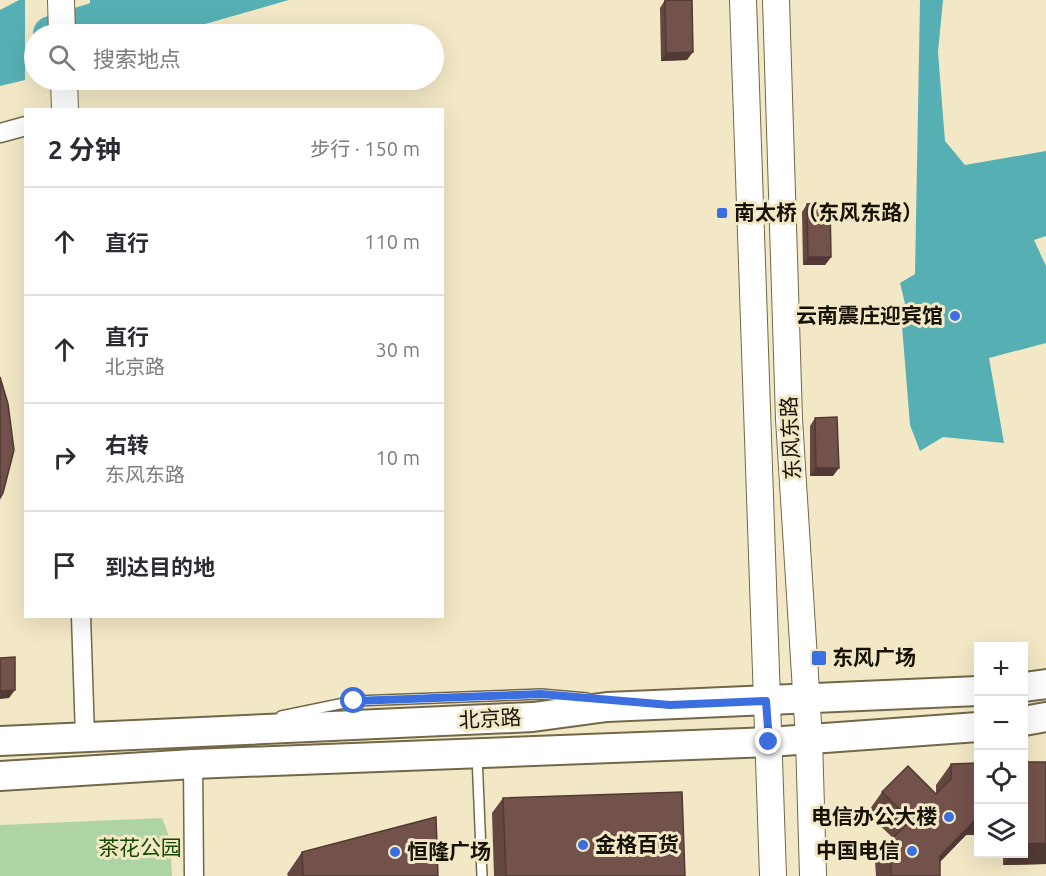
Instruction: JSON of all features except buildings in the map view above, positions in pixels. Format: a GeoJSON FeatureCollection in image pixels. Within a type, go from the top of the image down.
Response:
{"type":"FeatureCollection","features":[{"type":"Feature","properties":{"kind":"main road"},"geometry":{"type":"LineString","coordinates":[[62,0],[62,24]]}},
{"type":"Feature","properties":{"kind":"main road","name":"东风东路"},"geometry":{"type":"LineString","coordinates":[[743,0],[773,876]]}},
{"type":"Feature","properties":{"kind":"main road","name":"东风东路"},"geometry":{"type":"LineString","coordinates":[[776,0],[789,420],[809,739],[813,876]]}},
{"type":"Feature","properties":{"kind":"main road"},"geometry":{"type":"LineString","coordinates":[[64,90],[65,108]]}},
{"type":"Feature","properties":{"kind":"main road"},"geometry":{"type":"LineString","coordinates":[[1028,686],[1046,684]]}},
{"type":"Feature","properties":{"kind":"main road","name":"北京路"},"geometry":{"type":"LineString","coordinates":[[0,741],[533,717],[607,706],[974,691]]}},
{"type":"Feature","properties":{"kind":"main road"},"geometry":{"type":"LineString","coordinates":[[1028,720],[1046,717]]}},
{"type":"Feature","properties":{"kind":"main road","name":"北京路"},"geometry":{"type":"LineString","coordinates":[[0,776],[193,764],[769,742],[974,727]]}},
{"type":"Feature","properties":{"kind":"street"},"geometry":{"type":"LineString","coordinates":[[0,133],[24,127]]}},
{"type":"Feature","properties":{"kind":"street"},"geometry":{"type":"LineString","coordinates":[[81,618],[85,737]]}},
{"type":"Feature","properties":{"kind":"street"},"geometry":{"type":"LineString","coordinates":[[193,764],[194,876]]}},
{"type":"Feature","properties":{"kind":"lane"},"geometry":{"type":"LineString","coordinates":[[477,753],[482,876]]}},
{"type":"Feature","properties":{"kind":"green space","name":"茶花公园"},"geometry":{"type":"Polygon","coordinates":[[[162,818],[170,839],[172,876],[0,876],[0,825],[162,818]]]}},
{"type":"Feature","properties":{"kind":"water"},"geometry":{"type":"Polygon","coordinates":[[[19,0],[25,0],[24,80],[0,86],[0,10],[19,0]]]}},
{"type":"Feature","properties":{"kind":"water"},"geometry":{"type":"Polygon","coordinates":[[[90,0],[289,0],[205,24],[91,24],[90,0]]]}},
{"type":"Feature","properties":{"kind":"water"},"geometry":{"type":"Polygon","coordinates":[[[920,0],[943,0],[938,52],[945,141],[965,165],[1046,151],[1046,236],[1034,240],[1046,266],[1046,343],[989,358],[1004,443],[943,437],[920,451],[910,425],[902,326],[906,308],[900,283],[915,274],[920,0]]]}},
{"type":"Feature","properties":{"kind":"pier"},"geometry":{"type":"Polygon","coordinates":[[[25,0],[28,0],[28,24],[25,24],[25,0]]]}},
{"type":"Feature","properties":{"kind":"waterway"},"geometry":{"type":"LineString","coordinates":[[84,24],[162,0]]}},
{"type":"Feature","properties":{"kind":"place","name":"南太桥（东风东路）"},"geometry":{"type":"Point","coordinates":[722,213]}},
{"type":"Feature","properties":{"kind":"place","name":"云南震庄迎宾馆"},"geometry":{"type":"Point","coordinates":[955,316]}},
{"type":"Feature","properties":{"kind":"place","name":"东风广场"},"geometry":{"type":"Point","coordinates":[819,658]}},
{"type":"Feature","properties":{"kind":"place","name":"电信办公大楼"},"geometry":{"type":"Point","coordinates":[949,817]}},
{"type":"Feature","properties":{"kind":"place","name":"金格百货"},"geometry":{"type":"Point","coordinates":[583,845]}},
{"type":"Feature","properties":{"kind":"place","name":"中国电信"},"geometry":{"type":"Point","coordinates":[912,851]}},
{"type":"Feature","properties":{"kind":"place","name":"恒隆广场"},"geometry":{"type":"Point","coordinates":[395,852]}},
{"type":"Feature","properties":{"kind":"route"},"geometry":{"type":"LineString","coordinates":[[354,701],[541,694],[670,705],[766,701],[769,742]]}}]}
